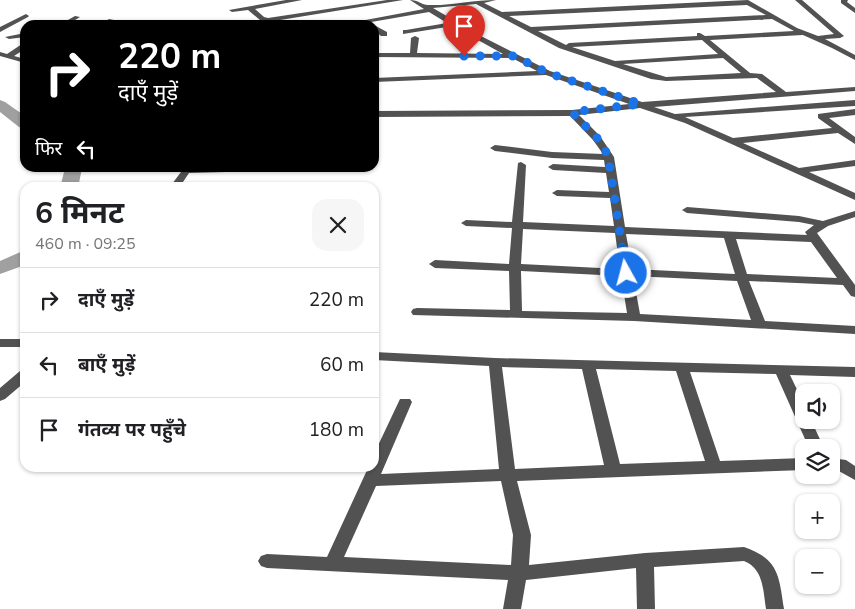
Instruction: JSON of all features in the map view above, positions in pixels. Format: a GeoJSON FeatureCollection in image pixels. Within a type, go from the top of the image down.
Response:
{"type":"FeatureCollection","features":[{"type":"Feature","properties":{"kind":"street"},"geometry":{"type":"LineString","coordinates":[[232,10],[299,0]]}},
{"type":"Feature","properties":{"kind":"street"},"geometry":{"type":"LineString","coordinates":[[332,0],[362,20]]}},
{"type":"Feature","properties":{"kind":"street"},"geometry":{"type":"LineString","coordinates":[[249,7],[265,20],[400,0]]}},
{"type":"Feature","properties":{"kind":"street"},"geometry":{"type":"LineString","coordinates":[[413,0],[454,24],[548,73],[672,116],[855,197]]}},
{"type":"Feature","properties":{"kind":"street"},"geometry":{"type":"LineString","coordinates":[[379,20],[429,9],[494,0]]}},
{"type":"Feature","properties":{"kind":"street"},"geometry":{"type":"LineString","coordinates":[[658,0],[748,75]]}},
{"type":"Feature","properties":{"kind":"street"},"geometry":{"type":"LineString","coordinates":[[798,0],[840,36],[816,37]]}},
{"type":"Feature","properties":{"kind":"street"},"geometry":{"type":"LineString","coordinates":[[842,0],[855,11]]}},
{"type":"Feature","properties":{"kind":"street"},"geometry":{"type":"LineString","coordinates":[[476,1],[562,46],[609,63],[666,79],[759,76],[784,94]]}},
{"type":"Feature","properties":{"kind":"street"},"geometry":{"type":"LineString","coordinates":[[500,14],[746,2],[803,32],[836,46],[855,58]]}},
{"type":"Feature","properties":{"kind":"street"},"geometry":{"type":"LineString","coordinates":[[568,11],[583,27]]}},
{"type":"Feature","properties":{"kind":"street"},"geometry":{"type":"LineString","coordinates":[[304,15],[310,20]]}},
{"type":"Feature","properties":{"kind":"street"},"geometry":{"type":"LineString","coordinates":[[0,30],[26,16]]}},
{"type":"Feature","properties":{"kind":"street"},"geometry":{"type":"LineString","coordinates":[[71,20],[77,17]]}},
{"type":"Feature","properties":{"kind":"street"},"geometry":{"type":"LineString","coordinates":[[527,29],[773,17]]}},
{"type":"Feature","properties":{"kind":"street"},"geometry":{"type":"LineString","coordinates":[[406,32],[454,24]]}},
{"type":"Feature","properties":{"kind":"street"},"geometry":{"type":"LineString","coordinates":[[379,31],[384,34]]}},
{"type":"Feature","properties":{"kind":"street"},"geometry":{"type":"LineString","coordinates":[[562,46],[803,32]]}},
{"type":"Feature","properties":{"kind":"street"},"geometry":{"type":"LineString","coordinates":[[9,37],[20,36]]}},
{"type":"Feature","properties":{"kind":"street"},"geometry":{"type":"LineString","coordinates":[[414,56],[415,38]]}},
{"type":"Feature","properties":{"kind":"street"},"geometry":{"type":"LineString","coordinates":[[836,46],[855,47]]}},
{"type":"Feature","properties":{"kind":"street"},"geometry":{"type":"LineString","coordinates":[[4,55],[20,50]]}},
{"type":"Feature","properties":{"kind":"street"},"geometry":{"type":"LineString","coordinates":[[4,55],[20,60]]}},
{"type":"Feature","properties":{"kind":"street"},"geometry":{"type":"LineString","coordinates":[[379,55],[514,56]]}},
{"type":"Feature","properties":{"kind":"street"},"geometry":{"type":"LineString","coordinates":[[609,63],[725,56]]}},
{"type":"Feature","properties":{"kind":"street"},"geometry":{"type":"LineString","coordinates":[[379,80],[548,73]]}},
{"type":"Feature","properties":{"kind":"street"},"geometry":{"type":"LineString","coordinates":[[379,114],[572,112],[641,104],[855,89]]}},
{"type":"Feature","properties":{"kind":"street"},"geometry":{"type":"LineString","coordinates":[[672,116],[855,103]]}},
{"type":"Feature","properties":{"kind":"street"},"geometry":{"type":"LineString","coordinates":[[572,112],[601,143],[609,157],[634,317]]}},
{"type":"Feature","properties":{"kind":"street"},"geometry":{"type":"LineString","coordinates":[[855,112],[822,115],[822,118],[855,141]]}},
{"type":"Feature","properties":{"kind":"street"},"geometry":{"type":"LineString","coordinates":[[731,141],[840,130]]}},
{"type":"Feature","properties":{"kind":"street"},"geometry":{"type":"LineString","coordinates":[[495,148],[552,155],[609,157]]}},
{"type":"Feature","properties":{"kind":"street"},"geometry":{"type":"LineString","coordinates":[[797,171],[855,163]]}},
{"type":"Feature","properties":{"kind":"street"},"geometry":{"type":"LineString","coordinates":[[516,314],[515,268],[521,165]]}},
{"type":"Feature","properties":{"kind":"street"},"geometry":{"type":"LineString","coordinates":[[554,167],[611,170]]}},
{"type":"Feature","properties":{"kind":"street"},"geometry":{"type":"LineString","coordinates":[[557,193],[615,195]]}},
{"type":"Feature","properties":{"kind":"street"},"geometry":{"type":"LineString","coordinates":[[687,210],[799,219],[824,224]]}},
{"type":"Feature","properties":{"kind":"street"},"geometry":{"type":"LineString","coordinates":[[855,214],[824,224],[811,232],[814,239],[855,294]]}},
{"type":"Feature","properties":{"kind":"street"},"geometry":{"type":"LineString","coordinates":[[466,223],[814,239]]}},
{"type":"Feature","properties":{"kind":"street"},"geometry":{"type":"LineString","coordinates":[[729,235],[742,278],[759,323]]}},
{"type":"Feature","properties":{"kind":"street"},"geometry":{"type":"LineString","coordinates":[[435,264],[847,282]]}},
{"type":"Feature","properties":{"kind":"street"},"geometry":{"type":"LineString","coordinates":[[417,312],[634,317],[855,330]]}},
{"type":"Feature","properties":{"kind":"street"},"geometry":{"type":"LineString","coordinates":[[0,343],[20,343]]}},
{"type":"Feature","properties":{"kind":"street"},"geometry":{"type":"LineString","coordinates":[[379,356],[495,362],[780,368],[855,372]]}},
{"type":"Feature","properties":{"kind":"street"},"geometry":{"type":"LineString","coordinates":[[495,362],[508,476],[522,535],[522,555],[512,609]]}},
{"type":"Feature","properties":{"kind":"street"},"geometry":{"type":"LineString","coordinates":[[588,364],[613,469]]}},
{"type":"Feature","properties":{"kind":"street"},"geometry":{"type":"LineString","coordinates":[[681,366],[714,466]]}},
{"type":"Feature","properties":{"kind":"street"},"geometry":{"type":"LineString","coordinates":[[780,368],[795,400]]}},
{"type":"Feature","properties":{"kind":"street"},"geometry":{"type":"LineString","coordinates":[[0,396],[20,378]]}},
{"type":"Feature","properties":{"kind":"street"},"geometry":{"type":"LineString","coordinates":[[379,460],[405,402]]}},
{"type":"Feature","properties":{"kind":"street"},"geometry":{"type":"LineString","coordinates":[[370,480],[508,476],[613,469],[795,464]]}},
{"type":"Feature","properties":{"kind":"street"},"geometry":{"type":"LineString","coordinates":[[840,464],[855,474]]}},
{"type":"Feature","properties":{"kind":"street"},"geometry":{"type":"LineString","coordinates":[[332,565],[374,472]]}},
{"type":"Feature","properties":{"kind":"street"},"geometry":{"type":"LineString","coordinates":[[267,561],[519,573],[645,560],[744,554],[755,557],[764,566],[770,580],[775,609]]}},
{"type":"Feature","properties":{"kind":"street"},"geometry":{"type":"LineString","coordinates":[[645,560],[646,609]]}},
{"type":"Feature","properties":{"kind":"waterway"},"geometry":{"type":"LineString","coordinates":[[0,105],[20,120]]}},
{"type":"Feature","properties":{"kind":"waterway"},"geometry":{"type":"LineString","coordinates":[[70,182],[72,172]]}},
{"type":"Feature","properties":{"kind":"waterway"},"geometry":{"type":"LineString","coordinates":[[0,268],[20,259]]}},
{"type":"Feature","properties":{"kind":"route"},"geometry":{"type":"LineString","coordinates":[[464,56],[514,56],[548,73],[641,104],[572,112],[597,138],[608,155],[621,229],[626,273]]}}]}
